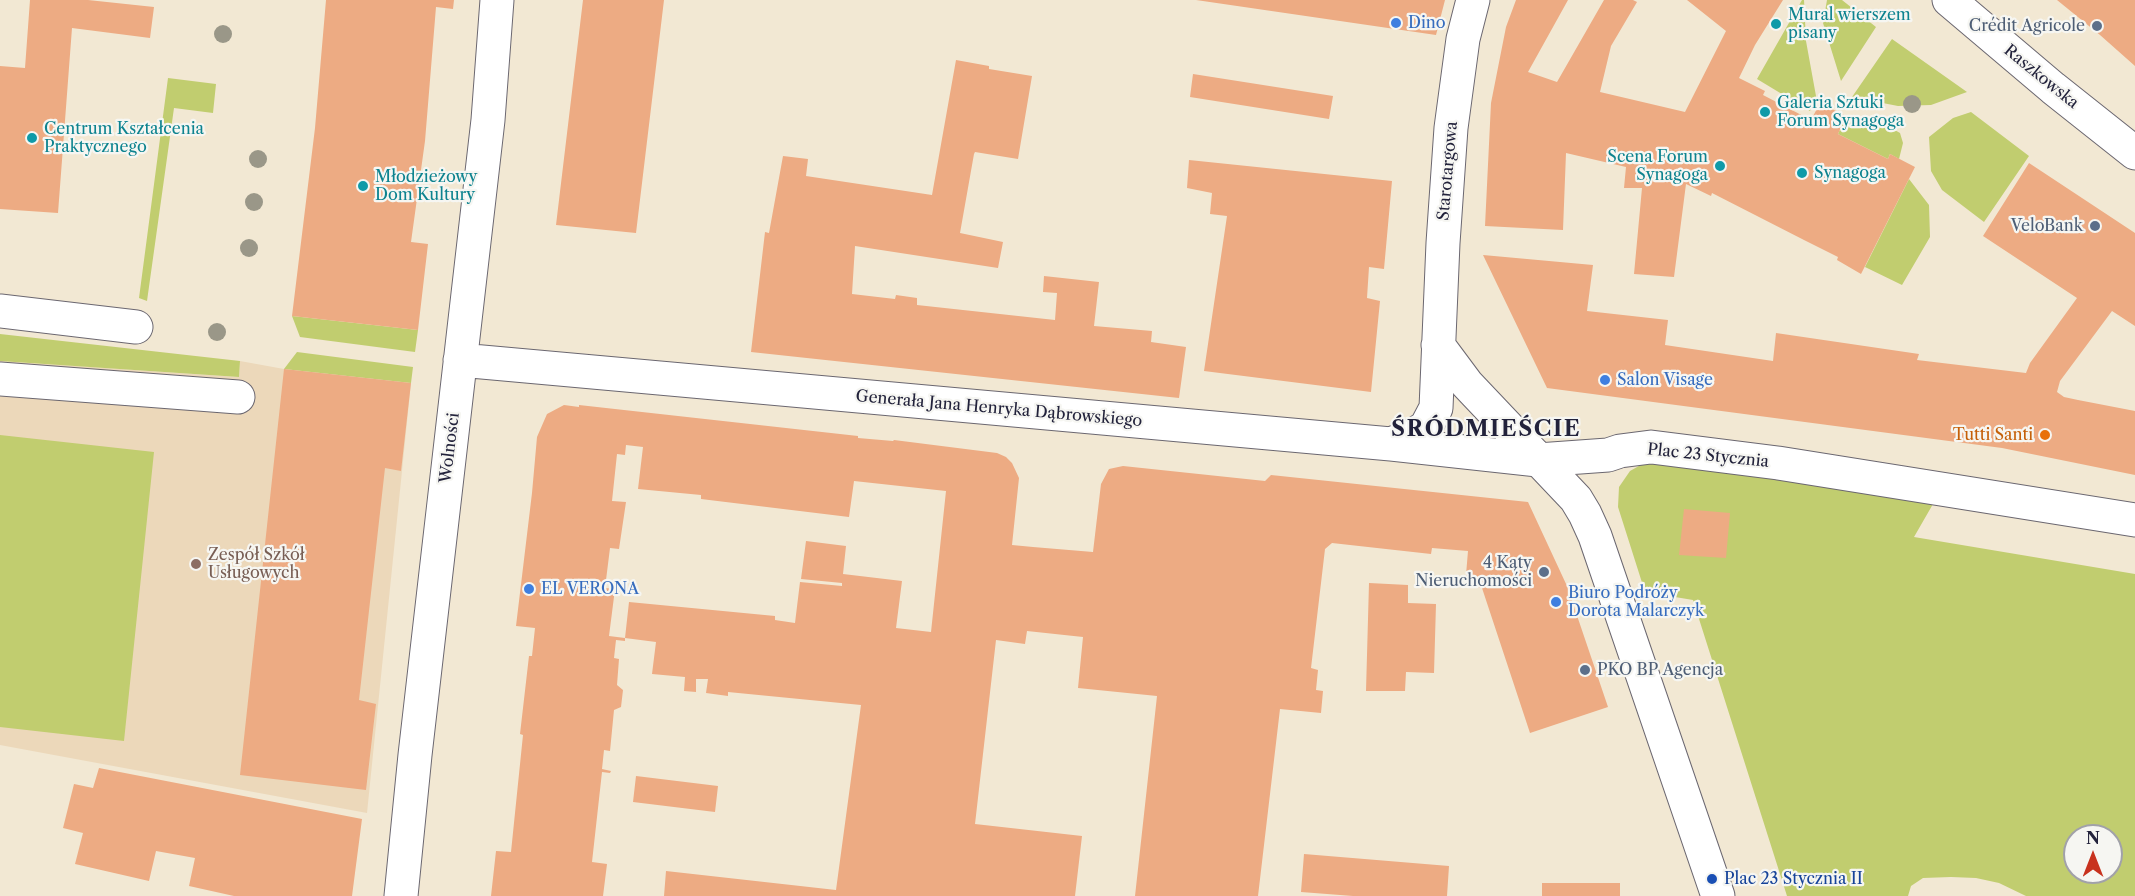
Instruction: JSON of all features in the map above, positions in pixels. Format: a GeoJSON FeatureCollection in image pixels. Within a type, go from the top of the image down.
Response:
{"type":"FeatureCollection","features":[{"type":"Feature","properties":{"kind":"street","name":"Wolności"},"geometry":{"type":"LineString","coordinates":[[401,896],[488,120],[497,0]]}},
{"type":"Feature","properties":{"kind":"street","name":"Starotargowa"},"geometry":{"type":"LineString","coordinates":[[1391,444],[1415,435],[1426,427],[1436,402],[1443,243],[1452,128],[1463,39],[1473,0]]}},
{"type":"Feature","properties":{"kind":"street","name":"Raszkowska"},"geometry":{"type":"LineString","coordinates":[[1949,0],[2053,88],[2135,153]]}},
{"type":"Feature","properties":{"kind":"street"},"geometry":{"type":"LineString","coordinates":[[0,311],[136,327]]}},
{"type":"Feature","properties":{"kind":"street"},"geometry":{"type":"LineString","coordinates":[[1438,345],[1467,384],[1576,500],[1595,536],[1718,896]]}},
{"type":"Feature","properties":{"kind":"street","name":"Generała Jana Henryka Dąbrowskiego"},"geometry":{"type":"LineString","coordinates":[[460,360],[1391,444],[1538,460]]}},
{"type":"Feature","properties":{"kind":"street"},"geometry":{"type":"LineString","coordinates":[[0,379],[238,397]]}},
{"type":"Feature","properties":{"kind":"street","name":"Plac 23 Stycznia"},"geometry":{"type":"LineString","coordinates":[[1538,460],[1608,455],[1651,447],[1778,463],[2135,520]]}},
{"type":"Feature","properties":{"kind":"shaded area","name":"Zespół Szkół Usługowych"},"geometry":{"type":"Polygon","coordinates":[[[0,361],[239,377],[240,361],[284,369],[411,383],[367,813],[0,745],[0,361]]]}},
{"type":"Feature","properties":{"kind":"green space"},"geometry":{"type":"Polygon","coordinates":[[[1804,0],[1806,41],[1816,96],[1810,111],[1757,79],[1804,0]]]}},
{"type":"Feature","properties":{"kind":"green space"},"geometry":{"type":"Polygon","coordinates":[[[1827,0],[1842,0],[1876,27],[1841,81],[1823,23],[1827,0]]]}},
{"type":"Feature","properties":{"kind":"green space"},"geometry":{"type":"Polygon","coordinates":[[[1892,39],[1967,92],[1931,105],[1898,106],[1852,97],[1892,39]]]}},
{"type":"Feature","properties":{"kind":"green space"},"geometry":{"type":"Polygon","coordinates":[[[168,78],[216,84],[213,113],[174,108],[147,301],[139,298],[168,78]]]}},
{"type":"Feature","properties":{"kind":"green space"},"geometry":{"type":"Polygon","coordinates":[[[1971,112],[2029,156],[1984,222],[1942,190],[1931,171],[1929,137],[1953,118],[1971,112]]]}},
{"type":"Feature","properties":{"kind":"green space"},"geometry":{"type":"Polygon","coordinates":[[[1846,116],[1886,125],[1900,133],[1903,143],[1899,159],[1890,154],[1888,159],[1838,134],[1846,116]]]}},
{"type":"Feature","properties":{"kind":"green space"},"geometry":{"type":"Polygon","coordinates":[[[1909,179],[1929,205],[1930,237],[1902,285],[1865,267],[1909,179]]]}},
{"type":"Feature","properties":{"kind":"green space"},"geometry":{"type":"Polygon","coordinates":[[[292,316],[418,330],[415,352],[300,337],[292,316]]]}},
{"type":"Feature","properties":{"kind":"green space"},"geometry":{"type":"Polygon","coordinates":[[[0,334],[240,361],[239,377],[0,361],[0,334]]]}},
{"type":"Feature","properties":{"kind":"green space"},"geometry":{"type":"Polygon","coordinates":[[[297,352],[413,367],[411,383],[284,369],[297,352]]]}},
{"type":"Feature","properties":{"kind":"green space"},"geometry":{"type":"Polygon","coordinates":[[[0,435],[154,452],[124,741],[0,727],[0,435]]]}},
{"type":"Feature","properties":{"kind":"green space"},"geometry":{"type":"Polygon","coordinates":[[[1663,459],[1933,504],[1914,537],[2135,574],[2135,896],[2026,896],[1999,883],[1976,878],[1951,877],[1923,878],[1911,886],[1908,896],[1787,896],[1693,600],[1645,592],[1618,507],[1619,487],[1630,471],[1646,462],[1663,459]]]}},
{"type":"Feature","properties":{"kind":"building","name":"Centrum Kształcenia Praktycznego"},"geometry":{"type":"Polygon","coordinates":[[[30,0],[88,0],[154,7],[150,38],[72,28],[58,213],[0,209],[0,66],[25,68],[30,0]]]}},
{"type":"Feature","properties":{"kind":"building","name":"Młodzieżowy Dom Kultury"},"geometry":{"type":"Polygon","coordinates":[[[326,0],[454,0],[453,9],[436,7],[425,141],[411,242],[428,244],[418,330],[292,316],[315,128],[326,0]]]}},
{"type":"Feature","properties":{"kind":"building"},"geometry":{"type":"Polygon","coordinates":[[[583,0],[664,0],[636,233],[556,225],[583,0]]]}},
{"type":"Feature","properties":{"kind":"building","name":"Dino"},"geometry":{"type":"Polygon","coordinates":[[[1196,0],[1445,0],[1436,35],[1196,0]]]}},
{"type":"Feature","properties":{"kind":"building"},"geometry":{"type":"Polygon","coordinates":[[[1516,0],[1568,0],[1528,72],[1557,82],[1604,0],[1637,2],[1611,46],[1600,92],[1685,112],[1726,31],[1687,0],[1783,0],[1755,45],[1739,78],[1765,91],[1763,95],[1811,120],[1820,103],[1846,116],[1838,134],[1888,159],[1890,154],[1915,167],[1861,274],[1837,260],[1838,257],[1712,193],[1711,196],[1686,184],[1674,277],[1634,274],[1642,188],[1624,188],[1626,167],[1566,153],[1563,230],[1485,226],[1491,103],[1506,27],[1516,0]]]}},
{"type":"Feature","properties":{"kind":"building"},"geometry":{"type":"Polygon","coordinates":[[[2057,0],[2135,0],[2135,66],[2100,35],[2057,0]]]}},
{"type":"Feature","properties":{"kind":"building"},"geometry":{"type":"Polygon","coordinates":[[[956,60],[989,66],[989,69],[1032,76],[1018,159],[975,152],[960,233],[1003,242],[998,268],[855,246],[852,294],[895,299],[896,295],[917,298],[917,305],[1055,320],[1057,293],[1043,292],[1044,276],[1099,282],[1094,326],[1152,331],[1151,342],[1186,347],[1179,398],[751,352],[765,232],[769,233],[783,156],[808,159],[806,176],[932,195],[956,60]]]}},
{"type":"Feature","properties":{"kind":"building"},"geometry":{"type":"Polygon","coordinates":[[[1193,74],[1333,96],[1329,119],[1190,97],[1193,74]]]}},
{"type":"Feature","properties":{"kind":"building"},"geometry":{"type":"Polygon","coordinates":[[[1189,160],[1392,181],[1384,269],[1369,267],[1367,298],[1380,301],[1371,392],[1204,371],[1227,216],[1210,214],[1212,193],[1187,188],[1189,160]]]}},
{"type":"Feature","properties":{"kind":"building"},"geometry":{"type":"Polygon","coordinates":[[[2029,163],[2135,233],[2135,326],[2112,311],[2060,381],[2057,392],[2064,397],[2135,411],[2135,475],[2002,448],[1547,388],[1483,255],[1593,265],[1587,311],[1668,320],[1665,345],[1773,361],[1776,333],[1919,354],[1917,360],[2026,373],[2030,363],[2077,298],[1983,236],[2029,163]]]}},
{"type":"Feature","properties":{"kind":"building","name":"Zespół Szkół Usługowych"},"geometry":{"type":"Polygon","coordinates":[[[284,369],[411,383],[401,471],[385,468],[359,700],[376,704],[366,790],[240,775],[284,369]]]}},
{"type":"Feature","properties":{"kind":"building"},"geometry":{"type":"Polygon","coordinates":[[[564,405],[997,453],[1012,463],[1019,478],[1012,545],[1093,552],[1101,484],[1109,469],[1123,466],[1265,481],[1271,475],[1528,502],[1567,586],[1608,707],[1530,733],[1482,588],[1465,587],[1468,551],[1432,548],[1431,554],[1332,543],[1325,549],[1311,668],[1318,670],[1316,690],[1323,691],[1321,713],[1280,709],[1258,896],[1135,896],[1157,696],[1078,688],[1083,637],[1027,631],[1025,644],[996,640],[975,824],[1082,836],[1075,896],[664,896],[666,871],[836,890],[861,705],[728,692],[728,696],[706,693],[708,679],[696,679],[696,692],[684,691],[685,677],[652,674],[656,642],[625,638],[625,641],[616,640],[614,658],[619,659],[617,685],[623,690],[621,707],[614,710],[610,751],[604,750],[602,769],[611,771],[610,773],[602,772],[592,862],[607,864],[603,896],[491,896],[496,851],[511,852],[523,735],[520,734],[529,656],[532,656],[535,628],[516,626],[537,437],[547,414],[564,405]],[[626,445],[625,455],[617,454],[612,501],[626,502],[619,549],[610,548],[605,588],[615,589],[609,636],[625,638],[629,602],[775,616],[775,620],[795,623],[800,582],[842,586],[842,583],[801,579],[806,541],[846,546],[843,574],[902,581],[896,628],[931,632],[946,491],[854,481],[849,517],[701,499],[701,495],[638,489],[643,447],[626,445]]]}},
{"type":"Feature","properties":{"kind":"building"},"geometry":{"type":"Polygon","coordinates":[[[1684,509],[1730,513],[1726,558],[1679,555],[1684,509]]]}},
{"type":"Feature","properties":{"kind":"building"},"geometry":{"type":"Polygon","coordinates":[[[1369,583],[1408,585],[1408,603],[1436,604],[1434,673],[1406,672],[1405,691],[1366,691],[1369,583]]]}},
{"type":"Feature","properties":{"kind":"building"},"geometry":{"type":"Polygon","coordinates":[[[99,768],[362,819],[352,896],[234,896],[189,886],[195,858],[156,851],[149,881],[75,864],[83,833],[63,828],[74,784],[93,788],[99,768]]]}},
{"type":"Feature","properties":{"kind":"building"},"geometry":{"type":"Polygon","coordinates":[[[636,776],[718,786],[715,812],[633,802],[636,776]]]}},
{"type":"Feature","properties":{"kind":"building"},"geometry":{"type":"Polygon","coordinates":[[[1304,854],[1449,866],[1447,896],[1353,896],[1301,892],[1304,854]]]}},
{"type":"Feature","properties":{"kind":"building"},"geometry":{"type":"Polygon","coordinates":[[[1542,883],[1620,883],[1620,896],[1542,896],[1542,883]]]}},
{"type":"Feature","properties":{"kind":"place","name":"Dino"},"geometry":{"type":"Point","coordinates":[1396,23]}},
{"type":"Feature","properties":{"kind":"place","name":"Mural wierszem pisany"},"geometry":{"type":"Point","coordinates":[1776,24]}},
{"type":"Feature","properties":{"kind":"place","name":"Crédit Agricole"},"geometry":{"type":"Point","coordinates":[2097,26]}},
{"type":"Feature","properties":{"kind":"place","name":"Galeria Sztuki Forum Synagoga"},"geometry":{"type":"Point","coordinates":[1765,112]}},
{"type":"Feature","properties":{"kind":"place","name":"Centrum Kształcenia Praktycznego"},"geometry":{"type":"Point","coordinates":[32,138]}},
{"type":"Feature","properties":{"kind":"place","name":"Scena Forum Synagoga"},"geometry":{"type":"Point","coordinates":[1720,166]}},
{"type":"Feature","properties":{"kind":"place","name":"Synagoga"},"geometry":{"type":"Point","coordinates":[1802,173]}},
{"type":"Feature","properties":{"kind":"place","name":"Młodzieżowy Dom Kultury"},"geometry":{"type":"Point","coordinates":[363,186]}},
{"type":"Feature","properties":{"kind":"place","name":"VeloBank"},"geometry":{"type":"Point","coordinates":[2095,226]}},
{"type":"Feature","properties":{"kind":"place","name":"Salon Visage"},"geometry":{"type":"Point","coordinates":[1605,380]}},
{"type":"Feature","properties":{"kind":"place","name":"Tutti Santi"},"geometry":{"type":"Point","coordinates":[2045,435]}},
{"type":"Feature","properties":{"kind":"place","name":"Zespół Szkół Usługowych"},"geometry":{"type":"Point","coordinates":[196,564]}},
{"type":"Feature","properties":{"kind":"place","name":"4 Kąty Nieruchomości"},"geometry":{"type":"Point","coordinates":[1544,572]}},
{"type":"Feature","properties":{"kind":"place","name":"EL VERONA"},"geometry":{"type":"Point","coordinates":[529,589]}},
{"type":"Feature","properties":{"kind":"place","name":"Biuro Podróży Dorota Malarczyk"},"geometry":{"type":"Point","coordinates":[1556,602]}},
{"type":"Feature","properties":{"kind":"place","name":"PKO BP Agencja"},"geometry":{"type":"Point","coordinates":[1585,670]}},
{"type":"Feature","properties":{"kind":"place","name":"Plac 23 Stycznia II"},"geometry":{"type":"Point","coordinates":[1712,879]}},
{"type":"Feature","properties":{"kind":"district","name":"ŚRÓDMIEŚCIE"},"geometry":{"type":"Point","coordinates":[1486,430]}}]}
